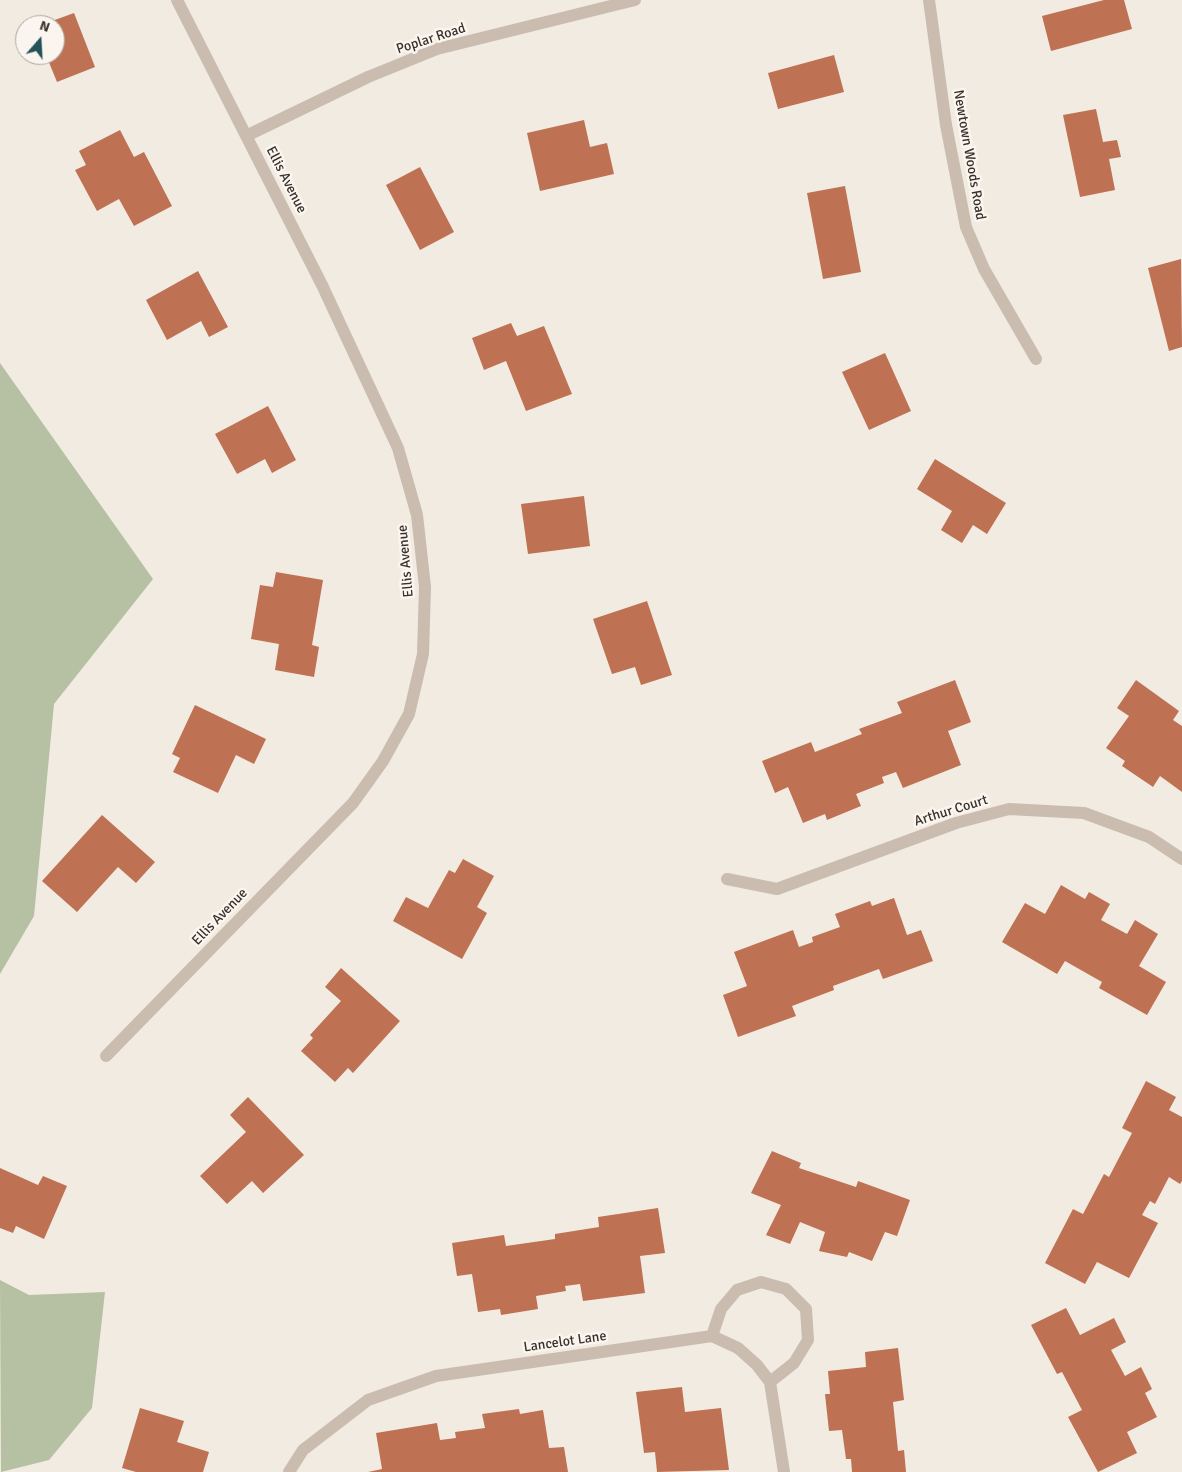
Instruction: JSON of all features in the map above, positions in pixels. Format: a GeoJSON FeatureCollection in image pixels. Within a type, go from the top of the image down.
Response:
{"type":"FeatureCollection","features":[{"type":"Feature","properties":{"kind":"street","name":"Ellis Avenue"},"geometry":{"type":"LineString","coordinates":[[106,1056],[353,803],[382,761],[409,714],[423,654],[425,587],[417,514],[398,448],[322,285],[177,0]]}},
{"type":"Feature","properties":{"kind":"street","name":"Poplar Road"},"geometry":{"type":"LineString","coordinates":[[246,136],[368,77],[437,49],[635,0]]}},
{"type":"Feature","properties":{"kind":"street","name":"Newtown Woods Road"},"geometry":{"type":"LineString","coordinates":[[929,0],[946,125],[966,227],[984,269],[1036,359]]}},
{"type":"Feature","properties":{"kind":"street","name":"Arthur Court"},"geometry":{"type":"LineString","coordinates":[[727,879],[777,889],[956,823],[1009,809],[1084,814],[1149,837],[1182,859]]}},
{"type":"Feature","properties":{"kind":"street"},"geometry":{"type":"LineString","coordinates":[[770,1382],[794,1363],[808,1340],[806,1309],[786,1289],[761,1282],[737,1290],[721,1310],[712,1336],[738,1348],[757,1365],[770,1382],[784,1472]]}},
{"type":"Feature","properties":{"kind":"street","name":"Lancelot Lane"},"geometry":{"type":"LineString","coordinates":[[289,1472],[302,1450],[368,1400],[436,1376],[712,1336]]}},
{"type":"Feature","properties":{"kind":"green space"},"geometry":{"type":"Polygon","coordinates":[[[0,363],[153,579],[54,704],[34,916],[0,974],[0,363]]]}},
{"type":"Feature","properties":{"kind":"green space"},"geometry":{"type":"Polygon","coordinates":[[[0,1280],[29,1295],[105,1292],[92,1408],[49,1460],[1,1472],[0,1280]]]}},
{"type":"Feature","properties":{"kind":"building"},"geometry":{"type":"Polygon","coordinates":[[[1104,0],[1124,0],[1132,29],[1051,51],[1042,16],[1104,0]]]}},
{"type":"Feature","properties":{"kind":"building"},"geometry":{"type":"Polygon","coordinates":[[[74,13],[95,67],[57,82],[50,65],[65,65],[65,16],[74,13]]]}},
{"type":"Feature","properties":{"kind":"building"},"geometry":{"type":"Polygon","coordinates":[[[834,55],[844,92],[778,109],[768,73],[834,55]]]}},
{"type":"Feature","properties":{"kind":"building"},"geometry":{"type":"Polygon","coordinates":[[[1096,109],[1103,142],[1117,140],[1121,157],[1109,159],[1115,190],[1080,197],[1063,115],[1096,109]]]}},
{"type":"Feature","properties":{"kind":"building"},"geometry":{"type":"Polygon","coordinates":[[[584,120],[590,147],[607,143],[614,174],[540,191],[527,133],[584,120]]]}},
{"type":"Feature","properties":{"kind":"building"},"geometry":{"type":"Polygon","coordinates":[[[120,130],[134,157],[144,152],[172,206],[134,226],[119,199],[97,211],[75,170],[86,165],[79,151],[120,130]]]}},
{"type":"Feature","properties":{"kind":"building"},"geometry":{"type":"Polygon","coordinates":[[[420,167],[454,232],[420,250],[386,185],[420,167]]]}},
{"type":"Feature","properties":{"kind":"building"},"geometry":{"type":"Polygon","coordinates":[[[845,186],[861,272],[823,279],[807,193],[845,186]]]}},
{"type":"Feature","properties":{"kind":"building"},"geometry":{"type":"Polygon","coordinates":[[[1181,259],[1182,347],[1169,351],[1148,268],[1181,259]]]}},
{"type":"Feature","properties":{"kind":"building"},"geometry":{"type":"Polygon","coordinates":[[[198,271],[228,327],[209,337],[201,321],[167,340],[146,300],[198,271]]]}},
{"type":"Feature","properties":{"kind":"building"},"geometry":{"type":"Polygon","coordinates":[[[511,323],[517,336],[544,326],[572,394],[526,411],[506,361],[484,370],[472,338],[511,323]]]}},
{"type":"Feature","properties":{"kind":"building"},"geometry":{"type":"Polygon","coordinates":[[[885,353],[911,411],[869,430],[842,372],[885,353]]]}},
{"type":"Feature","properties":{"kind":"building"},"geometry":{"type":"Polygon","coordinates":[[[268,406],[296,460],[272,473],[265,459],[237,474],[215,434],[268,406]]]}},
{"type":"Feature","properties":{"kind":"building"},"geometry":{"type":"Polygon","coordinates":[[[935,459],[1006,503],[987,534],[973,525],[962,543],[941,530],[952,511],[917,489],[935,459]]]}},
{"type":"Feature","properties":{"kind":"building"},"geometry":{"type":"Polygon","coordinates":[[[584,496],[590,546],[528,554],[521,504],[584,496]]]}},
{"type":"Feature","properties":{"kind":"building"},"geometry":{"type":"Polygon","coordinates":[[[276,572],[323,580],[312,645],[319,647],[314,677],[275,670],[279,644],[251,639],[260,585],[273,587],[276,572]]]}},
{"type":"Feature","properties":{"kind":"building"},"geometry":{"type":"Polygon","coordinates":[[[647,601],[672,675],[641,685],[635,667],[612,674],[593,619],[647,601]]]}},
{"type":"Feature","properties":{"kind":"building"},"geometry":{"type":"Polygon","coordinates":[[[955,680],[971,722],[948,731],[961,765],[903,788],[896,772],[882,777],[884,783],[856,794],[861,806],[827,820],[825,814],[803,823],[788,787],[775,793],[762,761],[811,742],[815,752],[862,734],[859,729],[902,713],[897,702],[955,680]]]}},
{"type":"Feature","properties":{"kind":"building"},"geometry":{"type":"Polygon","coordinates":[[[1136,680],[1179,711],[1173,720],[1182,726],[1182,792],[1160,776],[1153,787],[1122,766],[1125,761],[1106,748],[1129,716],[1117,708],[1136,680]]]}},
{"type":"Feature","properties":{"kind":"building"},"geometry":{"type":"Polygon","coordinates":[[[195,705],[266,739],[254,764],[236,755],[218,793],[173,772],[180,758],[172,754],[195,705]]]}},
{"type":"Feature","properties":{"kind":"building"},"geometry":{"type":"Polygon","coordinates":[[[102,815],[155,862],[136,883],[118,867],[77,912],[42,881],[102,815]]]}},
{"type":"Feature","properties":{"kind":"building"},"geometry":{"type":"Polygon","coordinates":[[[463,859],[494,876],[477,907],[487,913],[462,959],[393,921],[406,897],[428,908],[449,870],[455,873],[463,859]]]}},
{"type":"Feature","properties":{"kind":"building"},"geometry":{"type":"Polygon","coordinates":[[[1061,885],[1085,899],[1089,892],[1110,904],[1101,920],[1127,934],[1135,920],[1158,934],[1139,966],[1166,982],[1147,1015],[1099,988],[1102,982],[1065,961],[1057,974],[1002,942],[1025,903],[1045,914],[1061,885]]]}},
{"type":"Feature","properties":{"kind":"building"},"geometry":{"type":"Polygon","coordinates":[[[894,898],[907,935],[921,930],[933,961],[883,979],[879,969],[833,986],[834,990],[792,1006],[796,1016],[738,1037],[723,995],[747,986],[734,952],[793,930],[799,947],[813,942],[812,937],[840,927],[835,914],[870,901],[872,906],[894,898]]]}},
{"type":"Feature","properties":{"kind":"building"},"geometry":{"type":"Polygon","coordinates":[[[341,968],[400,1021],[353,1073],[348,1068],[335,1082],[301,1051],[313,1038],[310,1035],[341,1001],[325,987],[341,968]]]}},
{"type":"Feature","properties":{"kind":"building"},"geometry":{"type":"Polygon","coordinates":[[[1146,1081],[1176,1097],[1169,1110],[1182,1117],[1182,1181],[1180,1184],[1169,1177],[1155,1204],[1150,1201],[1142,1215],[1158,1223],[1129,1278],[1097,1262],[1085,1284],[1045,1263],[1073,1209],[1083,1214],[1104,1174],[1109,1177],[1132,1133],[1122,1128],[1146,1081]]]}},
{"type":"Feature","properties":{"kind":"building"},"geometry":{"type":"Polygon","coordinates":[[[248,1097],[304,1155],[263,1193],[252,1181],[227,1204],[200,1176],[246,1132],[230,1115],[248,1097]]]}},
{"type":"Feature","properties":{"kind":"building"},"geometry":{"type":"Polygon","coordinates":[[[772,1151],[801,1163],[799,1168],[856,1187],[858,1181],[910,1200],[897,1236],[885,1232],[872,1261],[849,1252],[847,1257],[819,1251],[825,1232],[800,1222],[790,1244],[766,1235],[781,1205],[751,1193],[772,1151]]]}},
{"type":"Feature","properties":{"kind":"building"},"geometry":{"type":"Polygon","coordinates":[[[0,1168],[38,1185],[43,1176],[67,1186],[44,1239],[16,1226],[13,1233],[0,1228],[0,1168]]]}},
{"type":"Feature","properties":{"kind":"building"},"geometry":{"type":"Polygon","coordinates":[[[658,1208],[665,1253],[640,1256],[645,1293],[583,1301],[580,1284],[565,1286],[566,1291],[536,1296],[538,1309],[501,1315],[500,1309],[478,1312],[472,1274],[457,1276],[452,1243],[504,1235],[506,1246],[555,1239],[555,1234],[599,1227],[598,1217],[658,1208]]]}},
{"type":"Feature","properties":{"kind":"building"},"geometry":{"type":"Polygon","coordinates":[[[1066,1308],[1080,1335],[1114,1318],[1126,1342],[1111,1350],[1125,1376],[1141,1367],[1152,1389],[1145,1393],[1157,1417],[1127,1432],[1137,1453],[1098,1472],[1068,1417],[1082,1410],[1062,1372],[1057,1374],[1031,1325],[1066,1308]]]}},
{"type":"Feature","properties":{"kind":"building"},"geometry":{"type":"Polygon","coordinates":[[[898,1348],[904,1400],[893,1402],[898,1451],[904,1450],[906,1472],[852,1472],[851,1459],[846,1459],[842,1430],[829,1431],[825,1394],[830,1394],[828,1371],[866,1367],[865,1352],[898,1348]]]}},
{"type":"Feature","properties":{"kind":"building"},"geometry":{"type":"Polygon","coordinates":[[[682,1387],[685,1412],[721,1408],[729,1470],[657,1472],[655,1452],[644,1453],[636,1392],[682,1387]]]}},
{"type":"Feature","properties":{"kind":"building"},"geometry":{"type":"Polygon","coordinates":[[[140,1408],[184,1421],[177,1442],[209,1452],[203,1472],[136,1472],[122,1468],[140,1408]]]}},
{"type":"Feature","properties":{"kind":"building"},"geometry":{"type":"Polygon","coordinates":[[[519,1409],[520,1414],[543,1410],[549,1448],[564,1447],[568,1472],[368,1472],[382,1469],[376,1433],[437,1423],[440,1440],[456,1438],[455,1432],[485,1428],[482,1414],[519,1409]]]}}]}
